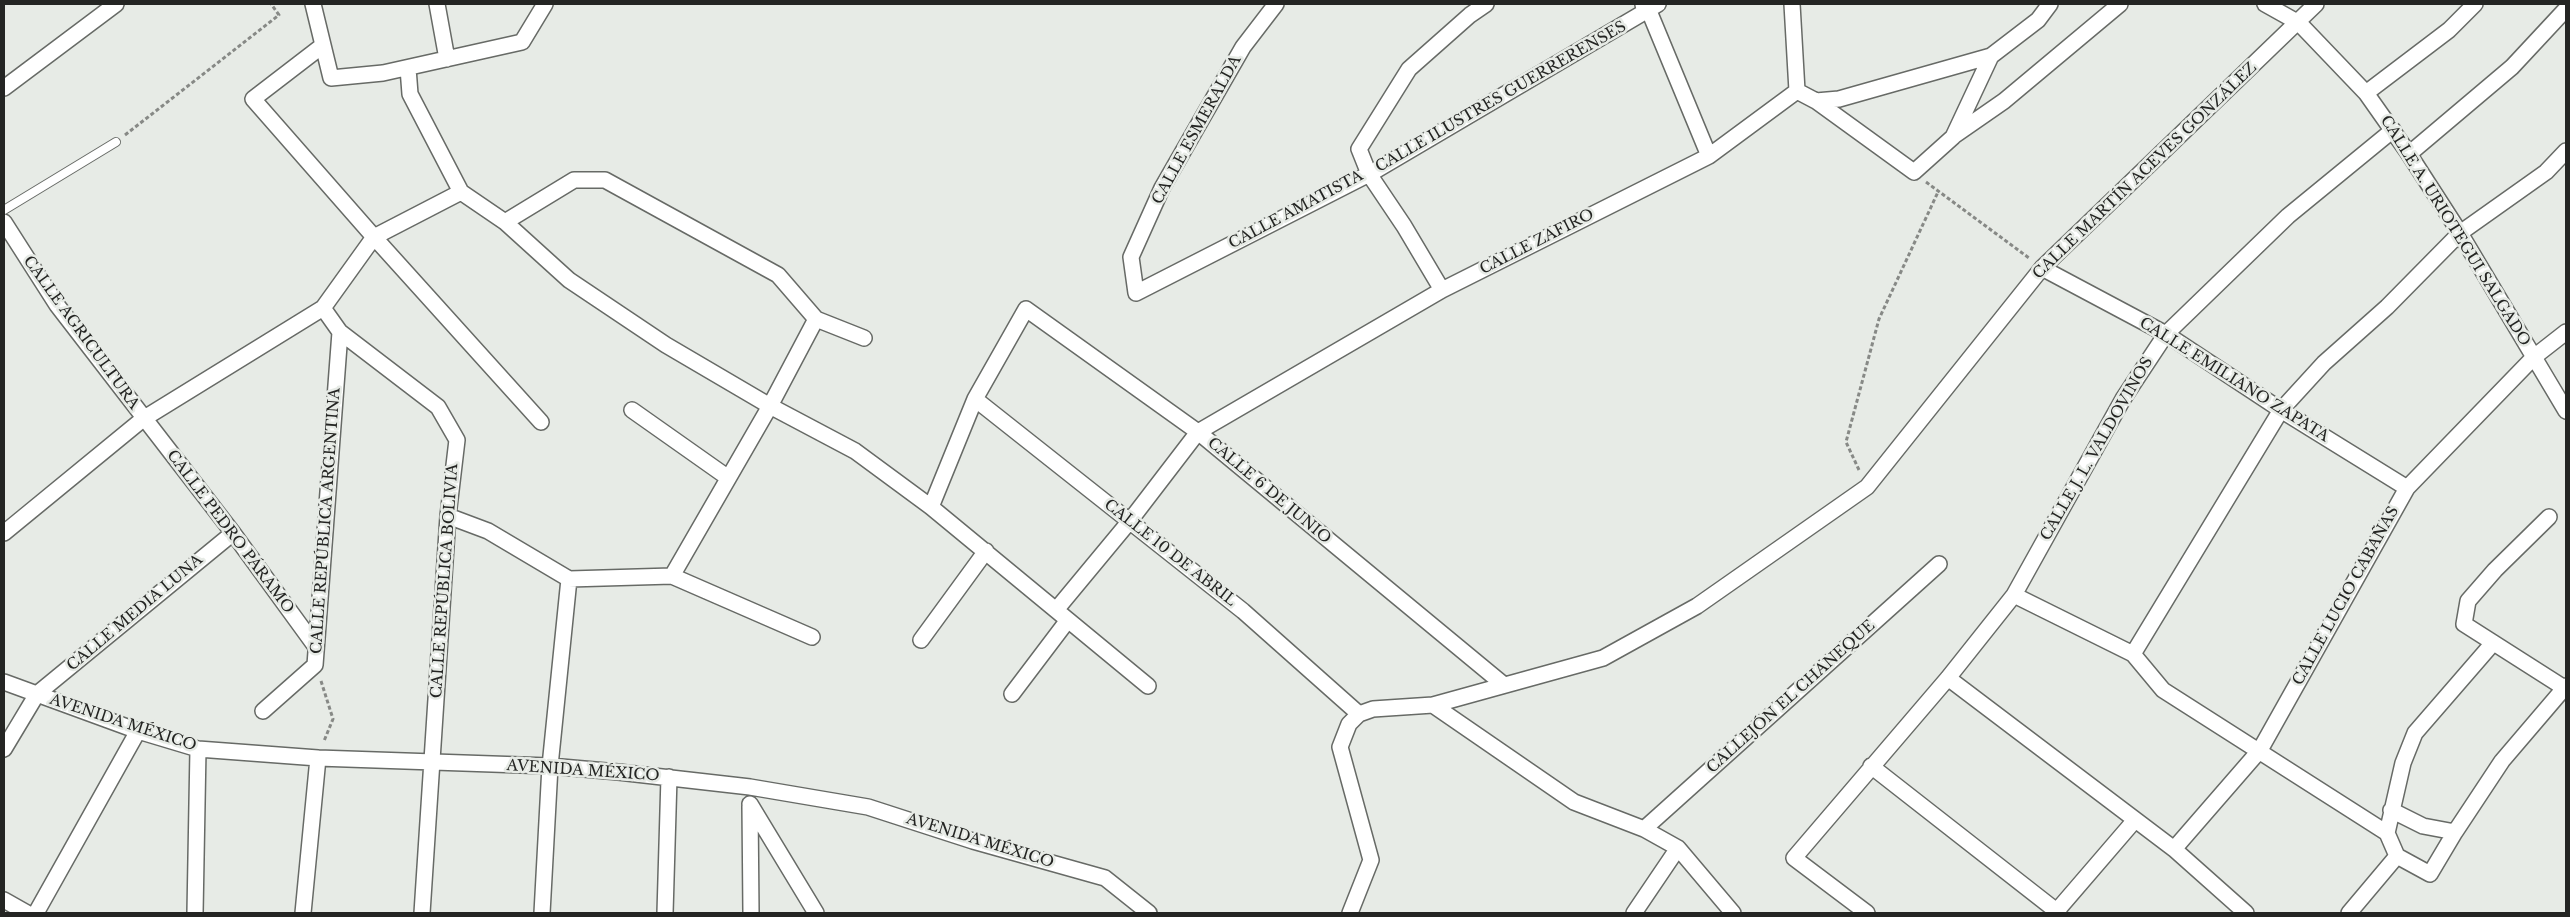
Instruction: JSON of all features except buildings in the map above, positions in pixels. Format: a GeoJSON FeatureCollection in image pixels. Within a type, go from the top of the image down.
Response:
{"type":"FeatureCollection","features":[{"type":"Feature","properties":{"kind":"street"},"geometry":{"type":"LineString","coordinates":[[4,88],[116,4]]}},
{"type":"Feature","properties":{"kind":"street"},"geometry":{"type":"LineString","coordinates":[[313,4],[331,78],[383,73],[522,42],[545,4]]}},
{"type":"Feature","properties":{"kind":"street"},"geometry":{"type":"LineString","coordinates":[[437,4],[447,59]]}},
{"type":"Feature","properties":{"kind":"street","name":"CALLE ESMERALDA"},"geometry":{"type":"LineString","coordinates":[[1136,293],[1131,257],[1162,188],[1243,47],[1276,4]]}},
{"type":"Feature","properties":{"kind":"street","name":"CALLE AMATISTA"},"geometry":{"type":"LineString","coordinates":[[1136,293],[1369,174],[1358,149],[1409,69],[1470,14],[1486,4]]}},
{"type":"Feature","properties":{"kind":"street"},"geometry":{"type":"LineString","coordinates":[[1792,4],[1797,91],[1816,101],[1914,172],[1953,137],[2004,101],[2120,4]]}},
{"type":"Feature","properties":{"kind":"street"},"geometry":{"type":"LineString","coordinates":[[1816,101],[1839,99],[1991,56],[2038,20],[2050,4]]}},
{"type":"Feature","properties":{"kind":"street","name":"CALLE A. URIOTEGUI SALGADO"},"geometry":{"type":"LineString","coordinates":[[2265,4],[2299,23],[2366,93],[2393,130],[2460,233],[2566,411]]}},
{"type":"Feature","properties":{"kind":"street","name":"CALLE MARTÍN ACEVES GONZÁLEZ"},"geometry":{"type":"LineString","coordinates":[[1359,714],[1372,708],[1433,705],[1603,658],[1697,606],[1866,487],[2042,268],[2299,23],[2316,4]]}},
{"type":"Feature","properties":{"kind":"street"},"geometry":{"type":"LineString","coordinates":[[2366,93],[2449,30],[2476,4]]}},
{"type":"Feature","properties":{"kind":"street"},"geometry":{"type":"LineString","coordinates":[[1650,6],[1709,156]]}},
{"type":"Feature","properties":{"kind":"street","name":"CALLE ILUSTRES GUERRERENSES"},"geometry":{"type":"LineString","coordinates":[[1369,174],[1650,6]]}},
{"type":"Feature","properties":{"kind":"street"},"geometry":{"type":"LineString","coordinates":[[2409,154],[2512,67],[2566,9]]}},
{"type":"Feature","properties":{"kind":"street"},"geometry":{"type":"LineString","coordinates":[[322,46],[253,99],[374,237],[541,422]]}},
{"type":"Feature","properties":{"kind":"street"},"geometry":{"type":"LineString","coordinates":[[1953,137],[1991,56]]}},
{"type":"Feature","properties":{"kind":"street"},"geometry":{"type":"LineString","coordinates":[[408,68],[410,94],[461,192],[505,222],[569,280],[666,345],[770,406],[854,451],[931,507],[1148,686]]}},
{"type":"Feature","properties":{"kind":"street","name":"CALLE ZAFIRO"},"geometry":{"type":"LineString","coordinates":[[1198,432],[1442,290],[1709,156],[1797,91]]}},
{"type":"Feature","properties":{"kind":"street","name":"CALLE J. L. VALDOVINOS"},"geometry":{"type":"LineString","coordinates":[[1867,913],[1794,858],[1948,678],[2014,595],[2123,399],[2166,334],[2288,216],[2393,130]]}},
{"type":"Feature","properties":{"kind":"street"},"geometry":{"type":"LineString","coordinates":[[2133,654],[2280,410],[2324,363],[2387,307],[2460,233],[2546,172],[2566,151]]}},
{"type":"Feature","properties":{"kind":"street"},"geometry":{"type":"LineString","coordinates":[[1369,174],[1404,226],[1442,290]]}},
{"type":"Feature","properties":{"kind":"street"},"geometry":{"type":"LineString","coordinates":[[505,222],[574,180],[605,180],[778,275],[816,318],[864,338]]}},
{"type":"Feature","properties":{"kind":"street"},"geometry":{"type":"LineString","coordinates":[[4,533],[143,419],[323,308],[374,237],[461,192]]}},
{"type":"Feature","properties":{"kind":"street","name":"CALLE AGRICULTURA"},"geometry":{"type":"LineString","coordinates":[[4,222],[57,304],[143,419]]}},
{"type":"Feature","properties":{"kind":"street","name":"CALLE EMILIANO ZAPATA"},"geometry":{"type":"LineString","coordinates":[[2042,268],[2166,334],[2280,410],[2407,488]]}},
{"type":"Feature","properties":{"kind":"street","name":"CALLE REPÚBLICA BOLIVIA"},"geometry":{"type":"LineString","coordinates":[[323,308],[340,332],[438,407],[457,440],[448,516],[422,913]]}},
{"type":"Feature","properties":{"kind":"street","name":"CALLE 6 DE JUNIO"},"geometry":{"type":"LineString","coordinates":[[975,399],[1026,309],[1198,432],[1504,686]]}},
{"type":"Feature","properties":{"kind":"street"},"geometry":{"type":"LineString","coordinates":[[672,576],[727,477],[770,406],[816,318]]}},
{"type":"Feature","properties":{"kind":"street","name":"CALLE REPÚBLICA ARGENTINA"},"geometry":{"type":"LineString","coordinates":[[316,665],[340,332]]}},
{"type":"Feature","properties":{"kind":"street","name":"CALLE LUCIO CABAÑAS"},"geometry":{"type":"LineString","coordinates":[[2174,849],[2260,750],[2407,488],[2534,357],[2566,332]]}},
{"type":"Feature","properties":{"kind":"street"},"geometry":{"type":"LineString","coordinates":[[931,507],[975,399]]}},
{"type":"Feature","properties":{"kind":"street","name":"CALLE 10 DE ABRIL"},"geometry":{"type":"LineString","coordinates":[[975,399],[1243,611],[1359,714]]}},
{"type":"Feature","properties":{"kind":"street"},"geometry":{"type":"LineString","coordinates":[[632,410],[727,477]]}},
{"type":"Feature","properties":{"kind":"street","name":"CALLE PEDRO PÁRAMO"},"geometry":{"type":"LineString","coordinates":[[143,419],[233,532],[316,646]]}},
{"type":"Feature","properties":{"kind":"street"},"geometry":{"type":"LineString","coordinates":[[1056,610],[1129,522],[1198,432]]}},
{"type":"Feature","properties":{"kind":"street"},"geometry":{"type":"LineString","coordinates":[[448,516],[488,531],[569,578],[672,576],[812,637]]}},
{"type":"Feature","properties":{"kind":"street"},"geometry":{"type":"LineString","coordinates":[[2493,643],[2415,733],[2403,763],[2391,810],[2388,833],[2397,856],[2430,874],[2502,761],[2566,688],[2464,624],[2468,601],[2495,570],[2549,517]]}},
{"type":"Feature","properties":{"kind":"street","name":"CALLE MEDIA LUNA"},"geometry":{"type":"LineString","coordinates":[[4,749],[37,694],[233,532]]}},
{"type":"Feature","properties":{"kind":"street"},"geometry":{"type":"LineString","coordinates":[[921,640],[986,552]]}},
{"type":"Feature","properties":{"kind":"street","name":"CALLEJÓN EL CHANEQUE"},"geometry":{"type":"LineString","coordinates":[[1644,830],[1939,564]]}},
{"type":"Feature","properties":{"kind":"street"},"geometry":{"type":"LineString","coordinates":[[542,913],[550,766],[569,578]]}},
{"type":"Feature","properties":{"kind":"street"},"geometry":{"type":"LineString","coordinates":[[2014,595],[2133,654],[2163,690],[2388,833]]}},
{"type":"Feature","properties":{"kind":"street"},"geometry":{"type":"LineString","coordinates":[[1012,694],[1068,620]]}},
{"type":"Feature","properties":{"kind":"street"},"geometry":{"type":"LineString","coordinates":[[263,711],[316,665]]}},
{"type":"Feature","properties":{"kind":"street"},"geometry":{"type":"LineString","coordinates":[[1948,678],[2174,849],[2246,913]]}},
{"type":"Feature","properties":{"kind":"street","name":"AVENIDA MÉXICO"},"geometry":{"type":"LineString","coordinates":[[4,682],[138,731],[198,749],[318,758],[550,766],[750,786],[868,807],[973,841],[1105,878],[1149,913]]}},
{"type":"Feature","properties":{"kind":"street"},"geometry":{"type":"LineString","coordinates":[[1433,705],[1574,802],[1644,830],[1678,848],[1733,913]]}},
{"type":"Feature","properties":{"kind":"street"},"geometry":{"type":"LineString","coordinates":[[1350,913],[1370,860],[1340,746],[1348,724],[1359,714]]}},
{"type":"Feature","properties":{"kind":"street"},"geometry":{"type":"LineString","coordinates":[[36,913],[138,731]]}},
{"type":"Feature","properties":{"kind":"street"},"geometry":{"type":"LineString","coordinates":[[195,913],[198,749]]}},
{"type":"Feature","properties":{"kind":"street"},"geometry":{"type":"LineString","coordinates":[[303,913],[318,758]]}},
{"type":"Feature","properties":{"kind":"street"},"geometry":{"type":"LineString","coordinates":[[1871,766],[2057,913],[2134,820]]}},
{"type":"Feature","properties":{"kind":"street"},"geometry":{"type":"LineString","coordinates":[[665,913],[669,777]]}},
{"type":"Feature","properties":{"kind":"street"},"geometry":{"type":"LineString","coordinates":[[750,786],[751,913]]}},
{"type":"Feature","properties":{"kind":"street"},"geometry":{"type":"LineString","coordinates":[[750,804],[816,913]]}},
{"type":"Feature","properties":{"kind":"street"},"geometry":{"type":"LineString","coordinates":[[2391,810],[2424,826],[2455,832]]}},
{"type":"Feature","properties":{"kind":"street"},"geometry":{"type":"LineString","coordinates":[[1634,913],[1678,848]]}},
{"type":"Feature","properties":{"kind":"street"},"geometry":{"type":"LineString","coordinates":[[2350,913],[2397,856]]}},
{"type":"Feature","properties":{"kind":"street"},"geometry":{"type":"LineString","coordinates":[[4,900],[27,913]]}},
{"type":"Feature","properties":{"kind":"lane"},"geometry":{"type":"LineString","coordinates":[[4,210],[116,142]]}},
{"type":"Feature","properties":{"kind":"path"},"geometry":{"type":"LineString","coordinates":[[116,142],[279,15],[271,4]]}},
{"type":"Feature","properties":{"kind":"path"},"geometry":{"type":"LineString","coordinates":[[1914,172],[1938,192],[2042,268]]}},
{"type":"Feature","properties":{"kind":"path"},"geometry":{"type":"LineString","coordinates":[[1866,487],[1846,442],[1879,319],[1938,192]]}},
{"type":"Feature","properties":{"kind":"path","name":"CALLE REPÚBLICA ARGENTINA"},"geometry":{"type":"LineString","coordinates":[[316,665],[333,719],[318,758]]}}]}
